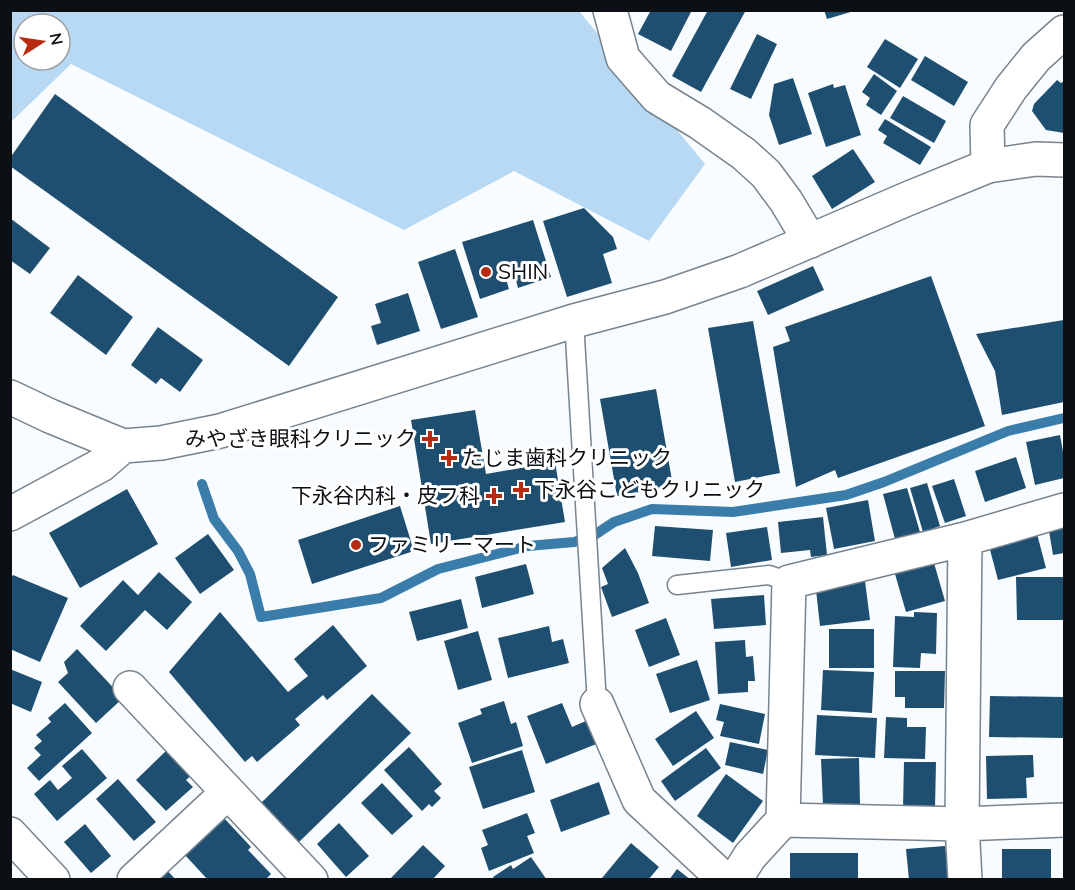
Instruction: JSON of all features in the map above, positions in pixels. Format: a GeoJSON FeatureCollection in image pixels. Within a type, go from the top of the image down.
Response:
{"type":"FeatureCollection","features":[{"type":"Feature","properties":{"kind":"street"},"geometry":{"type":"LineString","coordinates":[[610,10],[623,58],[657,97],[700,123],[744,154],[766,174],[786,201],[810,241]]}},
{"type":"Feature","properties":{"kind":"street"},"geometry":{"type":"LineString","coordinates":[[988,166],[987,125],[1011,88],[1036,57],[1065,32]]}},
{"type":"Feature","properties":{"kind":"street"},"geometry":{"type":"LineString","coordinates":[[10,397],[123,446],[161,443],[220,431],[574,321],[665,297],[740,271],[988,166],[1036,159],[1065,160]]}},
{"type":"Feature","properties":{"kind":"street"},"geometry":{"type":"LineString","coordinates":[[10,514],[101,465],[123,446]]}},
{"type":"Feature","properties":{"kind":"street"},"geometry":{"type":"LineString","coordinates":[[735,879],[750,856],[783,820],[789,582],[965,539],[1065,510]]}},
{"type":"Feature","properties":{"kind":"street"},"geometry":{"type":"LineString","coordinates":[[965,539],[962,824],[965,879]]}},
{"type":"Feature","properties":{"kind":"street"},"geometry":{"type":"LineString","coordinates":[[130,688],[311,879]]}},
{"type":"Feature","properties":{"kind":"street"},"geometry":{"type":"LineString","coordinates":[[597,704],[639,800],[725,879]]}},
{"type":"Feature","properties":{"kind":"street"},"geometry":{"type":"LineString","coordinates":[[134,879],[228,792]]}},
{"type":"Feature","properties":{"kind":"street"},"geometry":{"type":"LineString","coordinates":[[783,820],[962,824],[1065,820]]}},
{"type":"Feature","properties":{"kind":"street"},"geometry":{"type":"LineString","coordinates":[[10,834],[53,879]]}},
{"type":"Feature","properties":{"kind":"lane"},"geometry":{"type":"LineString","coordinates":[[574,321],[597,704]]}},
{"type":"Feature","properties":{"kind":"lane"},"geometry":{"type":"LineString","coordinates":[[677,585],[769,575],[789,582]]}},
{"type":"Feature","properties":{"kind":"shaded area"},"geometry":{"type":"Polygon","coordinates":[[[11,11],[579,11],[705,164],[649,241],[514,171],[404,230],[72,64],[72,12],[12,12],[12,72],[63,72],[11,122],[11,11]]]}},
{"type":"Feature","properties":{"kind":"building"},"geometry":{"type":"Polygon","coordinates":[[[651,10],[692,10],[671,51],[638,34],[651,10]]]}},
{"type":"Feature","properties":{"kind":"building"},"geometry":{"type":"Polygon","coordinates":[[[708,10],[746,10],[701,92],[672,76],[708,10]]]}},
{"type":"Feature","properties":{"kind":"building"},"geometry":{"type":"Polygon","coordinates":[[[824,10],[854,10],[854,11],[827,19],[824,10]]]}},
{"type":"Feature","properties":{"kind":"building"},"geometry":{"type":"Polygon","coordinates":[[[757,34],[777,44],[751,99],[730,89],[757,34]]]}},
{"type":"Feature","properties":{"kind":"building"},"geometry":{"type":"Polygon","coordinates":[[[885,39],[918,59],[900,88],[867,67],[885,39]]]}},
{"type":"Feature","properties":{"kind":"building"},"geometry":{"type":"Polygon","coordinates":[[[925,56],[968,82],[954,106],[911,80],[925,56]]]}},
{"type":"Feature","properties":{"kind":"building"},"geometry":{"type":"Polygon","coordinates":[[[874,74],[897,91],[881,115],[866,105],[870,98],[862,92],[874,74]]]}},
{"type":"Feature","properties":{"kind":"building"},"geometry":{"type":"Polygon","coordinates":[[[793,78],[812,134],[779,145],[769,115],[774,84],[793,78]]]}},
{"type":"Feature","properties":{"kind":"building"},"geometry":{"type":"Polygon","coordinates":[[[1057,80],[1061,83],[1064,81],[1064,133],[1046,130],[1032,111],[1034,104],[1057,80]]]}},
{"type":"Feature","properties":{"kind":"building"},"geometry":{"type":"Polygon","coordinates":[[[833,84],[834,88],[845,85],[861,135],[826,147],[808,93],[833,84]]]}},
{"type":"Feature","properties":{"kind":"building"},"geometry":{"type":"Polygon","coordinates":[[[55,94],[338,297],[289,366],[10,166],[10,158],[55,94]]]}},
{"type":"Feature","properties":{"kind":"building"},"geometry":{"type":"Polygon","coordinates":[[[903,96],[946,121],[934,143],[890,118],[903,96]]]}},
{"type":"Feature","properties":{"kind":"building"},"geometry":{"type":"Polygon","coordinates":[[[885,119],[931,147],[920,165],[883,143],[887,136],[878,130],[885,119]]]}},
{"type":"Feature","properties":{"kind":"building"},"geometry":{"type":"Polygon","coordinates":[[[853,149],[875,182],[832,209],[812,176],[853,149]]]}},
{"type":"Feature","properties":{"kind":"building"},"geometry":{"type":"Polygon","coordinates":[[[584,208],[613,237],[617,249],[603,254],[612,283],[567,297],[543,221],[584,208]]]}},
{"type":"Feature","properties":{"kind":"building"},"geometry":{"type":"Polygon","coordinates":[[[10,218],[50,248],[30,274],[10,260],[10,218]]]}},
{"type":"Feature","properties":{"kind":"building"},"geometry":{"type":"Polygon","coordinates":[[[533,220],[551,277],[518,288],[514,273],[505,276],[509,289],[480,299],[462,242],[533,220]]]}},
{"type":"Feature","properties":{"kind":"building"},"geometry":{"type":"Polygon","coordinates":[[[455,249],[478,317],[441,329],[418,262],[455,249]]]}},
{"type":"Feature","properties":{"kind":"building"},"geometry":{"type":"Polygon","coordinates":[[[813,266],[824,290],[768,315],[757,291],[813,266]]]}},
{"type":"Feature","properties":{"kind":"building"},"geometry":{"type":"Polygon","coordinates":[[[78,275],[133,317],[106,355],[50,313],[78,275]]]}},
{"type":"Feature","properties":{"kind":"building"},"geometry":{"type":"Polygon","coordinates":[[[931,276],[985,426],[838,478],[835,470],[796,487],[773,347],[790,341],[785,327],[931,276]]]}},
{"type":"Feature","properties":{"kind":"building"},"geometry":{"type":"Polygon","coordinates":[[[408,293],[420,331],[377,345],[371,326],[381,323],[375,304],[408,293]]]}},
{"type":"Feature","properties":{"kind":"building"},"geometry":{"type":"Polygon","coordinates":[[[1064,320],[1064,402],[1002,415],[995,371],[976,334],[1064,320]]]}},
{"type":"Feature","properties":{"kind":"building"},"geometry":{"type":"Polygon","coordinates":[[[753,321],[780,473],[735,482],[708,328],[753,321]]]}},
{"type":"Feature","properties":{"kind":"building"},"geometry":{"type":"Polygon","coordinates":[[[158,327],[203,360],[180,392],[161,378],[156,384],[131,365],[158,327]]]}},
{"type":"Feature","properties":{"kind":"building"},"geometry":{"type":"Polygon","coordinates":[[[656,389],[673,486],[617,496],[600,399],[656,389]]]}},
{"type":"Feature","properties":{"kind":"building"},"geometry":{"type":"Polygon","coordinates":[[[475,410],[486,474],[555,462],[565,522],[431,544],[411,420],[475,410]]]}},
{"type":"Feature","properties":{"kind":"building"},"geometry":{"type":"Polygon","coordinates":[[[1060,435],[1064,457],[1064,478],[1035,485],[1026,442],[1060,435]]]}},
{"type":"Feature","properties":{"kind":"building"},"geometry":{"type":"Polygon","coordinates":[[[1016,457],[1026,488],[985,502],[975,471],[1016,457]]]}},
{"type":"Feature","properties":{"kind":"building"},"geometry":{"type":"Polygon","coordinates":[[[954,479],[966,516],[945,523],[932,486],[954,479]]]}},
{"type":"Feature","properties":{"kind":"building"},"geometry":{"type":"Polygon","coordinates":[[[927,483],[940,526],[923,532],[910,488],[927,483]]]}},
{"type":"Feature","properties":{"kind":"building"},"geometry":{"type":"Polygon","coordinates":[[[907,488],[920,532],[895,539],[883,494],[907,488]]]}},
{"type":"Feature","properties":{"kind":"building"},"geometry":{"type":"Polygon","coordinates":[[[127,489],[158,544],[80,588],[49,533],[127,489]]]}},
{"type":"Feature","properties":{"kind":"building"},"geometry":{"type":"Polygon","coordinates":[[[868,500],[875,541],[834,549],[826,508],[868,500]]]}},
{"type":"Feature","properties":{"kind":"building","name":"ファミリーマート"},"geometry":{"type":"Polygon","coordinates":[[[400,506],[414,551],[312,584],[298,540],[400,506]]]}},
{"type":"Feature","properties":{"kind":"building"},"geometry":{"type":"Polygon","coordinates":[[[823,517],[827,555],[811,557],[810,550],[781,553],[778,522],[823,517]]]}},
{"type":"Feature","properties":{"kind":"building"},"geometry":{"type":"Polygon","coordinates":[[[1064,522],[1064,553],[1053,555],[1048,525],[1064,522]]]}},
{"type":"Feature","properties":{"kind":"building"},"geometry":{"type":"Polygon","coordinates":[[[655,526],[713,530],[710,561],[652,556],[655,526]]]}},
{"type":"Feature","properties":{"kind":"building"},"geometry":{"type":"Polygon","coordinates":[[[767,527],[772,560],[731,567],[726,533],[767,527]]]}},
{"type":"Feature","properties":{"kind":"building"},"geometry":{"type":"Polygon","coordinates":[[[1036,530],[1046,568],[998,580],[988,542],[1036,530]]]}},
{"type":"Feature","properties":{"kind":"building"},"geometry":{"type":"Polygon","coordinates":[[[208,534],[234,570],[200,594],[175,558],[208,534]]]}},
{"type":"Feature","properties":{"kind":"building"},"geometry":{"type":"Polygon","coordinates":[[[625,548],[638,573],[649,603],[612,617],[601,587],[608,584],[602,568],[625,548]]]}},
{"type":"Feature","properties":{"kind":"building"},"geometry":{"type":"Polygon","coordinates":[[[934,563],[945,601],[906,612],[895,574],[934,563]]]}},
{"type":"Feature","properties":{"kind":"building"},"geometry":{"type":"Polygon","coordinates":[[[526,564],[534,594],[482,608],[475,577],[526,564]]]}},
{"type":"Feature","properties":{"kind":"building"},"geometry":{"type":"Polygon","coordinates":[[[159,572],[192,602],[167,630],[145,610],[106,651],[80,626],[123,580],[138,595],[159,572]]]}},
{"type":"Feature","properties":{"kind":"building"},"geometry":{"type":"Polygon","coordinates":[[[13,575],[68,598],[40,662],[10,649],[10,580],[13,575]]]}},
{"type":"Feature","properties":{"kind":"building"},"geometry":{"type":"Polygon","coordinates":[[[1016,577],[1064,577],[1064,620],[1017,620],[1016,577]]]}},
{"type":"Feature","properties":{"kind":"building"},"geometry":{"type":"Polygon","coordinates":[[[865,581],[870,620],[820,626],[816,590],[826,586],[865,581]]]}},
{"type":"Feature","properties":{"kind":"building"},"geometry":{"type":"Polygon","coordinates":[[[764,595],[766,625],[714,629],[711,599],[764,595]]]}},
{"type":"Feature","properties":{"kind":"building"},"geometry":{"type":"Polygon","coordinates":[[[461,599],[468,628],[417,641],[409,612],[461,599]]]}},
{"type":"Feature","properties":{"kind":"building"},"geometry":{"type":"Polygon","coordinates":[[[220,612],[288,692],[308,676],[294,659],[333,625],[367,666],[327,700],[323,695],[295,719],[300,725],[257,762],[252,756],[245,762],[169,672],[220,612]]]}},
{"type":"Feature","properties":{"kind":"building"},"geometry":{"type":"Polygon","coordinates":[[[914,612],[937,613],[936,654],[921,653],[920,668],[893,667],[895,616],[914,617],[914,612]]]}},
{"type":"Feature","properties":{"kind":"building"},"geometry":{"type":"Polygon","coordinates":[[[666,618],[680,655],[649,667],[635,630],[666,618]]]}},
{"type":"Feature","properties":{"kind":"building"},"geometry":{"type":"Polygon","coordinates":[[[549,626],[552,642],[563,639],[569,663],[508,678],[498,638],[549,626]]]}},
{"type":"Feature","properties":{"kind":"building"},"geometry":{"type":"Polygon","coordinates":[[[829,629],[874,629],[874,668],[829,668],[829,629]]]}},
{"type":"Feature","properties":{"kind":"building"},"geometry":{"type":"Polygon","coordinates":[[[478,631],[492,680],[458,690],[444,641],[478,631]]]}},
{"type":"Feature","properties":{"kind":"building"},"geometry":{"type":"Polygon","coordinates":[[[745,640],[746,657],[753,656],[755,681],[748,681],[748,692],[718,694],[715,642],[745,640]]]}},
{"type":"Feature","properties":{"kind":"building"},"geometry":{"type":"Polygon","coordinates":[[[77,649],[123,698],[96,723],[58,682],[68,673],[64,662],[77,649]]]}},
{"type":"Feature","properties":{"kind":"building"},"geometry":{"type":"Polygon","coordinates":[[[697,660],[710,700],[670,713],[656,674],[697,660]]]}},
{"type":"Feature","properties":{"kind":"building"},"geometry":{"type":"Polygon","coordinates":[[[10,669],[42,682],[31,712],[10,703],[10,669]]]}},
{"type":"Feature","properties":{"kind":"building"},"geometry":{"type":"Polygon","coordinates":[[[823,670],[874,672],[872,713],[821,710],[823,670]]]}},
{"type":"Feature","properties":{"kind":"building"},"geometry":{"type":"Polygon","coordinates":[[[895,671],[945,671],[944,708],[905,708],[905,697],[895,697],[895,671]]]}},
{"type":"Feature","properties":{"kind":"building"},"geometry":{"type":"Polygon","coordinates":[[[372,694],[411,733],[299,842],[261,803],[372,694]]]}},
{"type":"Feature","properties":{"kind":"building"},"geometry":{"type":"Polygon","coordinates":[[[990,696],[1064,697],[1064,738],[989,737],[990,696]]]}},
{"type":"Feature","properties":{"kind":"building"},"geometry":{"type":"Polygon","coordinates":[[[504,701],[511,724],[516,722],[523,746],[472,763],[458,723],[482,714],[480,709],[504,701]]]}},
{"type":"Feature","properties":{"kind":"building"},"geometry":{"type":"Polygon","coordinates":[[[65,703],[92,733],[39,781],[27,768],[41,755],[34,748],[42,741],[36,735],[51,722],[48,718],[65,703]]]}},
{"type":"Feature","properties":{"kind":"building"},"geometry":{"type":"Polygon","coordinates":[[[562,703],[572,727],[595,717],[604,741],[546,764],[527,716],[562,703]]]}},
{"type":"Feature","properties":{"kind":"building"},"geometry":{"type":"Polygon","coordinates":[[[720,704],[765,714],[759,744],[720,736],[724,722],[716,720],[720,704]]]}},
{"type":"Feature","properties":{"kind":"building"},"geometry":{"type":"Polygon","coordinates":[[[696,711],[714,738],[673,766],[655,739],[696,711]]]}},
{"type":"Feature","properties":{"kind":"building"},"geometry":{"type":"Polygon","coordinates":[[[817,715],[877,718],[875,758],[815,755],[817,715]]]}},
{"type":"Feature","properties":{"kind":"building"},"geometry":{"type":"Polygon","coordinates":[[[886,717],[907,718],[907,727],[926,727],[925,759],[884,758],[886,717]]]}},
{"type":"Feature","properties":{"kind":"building"},"geometry":{"type":"Polygon","coordinates":[[[730,742],[768,750],[763,774],[725,765],[730,742]]]}},
{"type":"Feature","properties":{"kind":"building"},"geometry":{"type":"Polygon","coordinates":[[[409,747],[442,784],[434,791],[441,798],[432,807],[429,804],[422,811],[384,770],[409,747]]]}},
{"type":"Feature","properties":{"kind":"building"},"geometry":{"type":"Polygon","coordinates":[[[706,748],[721,768],[675,801],[661,781],[706,748]]]}},
{"type":"Feature","properties":{"kind":"building"},"geometry":{"type":"Polygon","coordinates":[[[82,749],[107,778],[57,821],[34,794],[50,780],[58,790],[72,778],[62,766],[82,749]]]}},
{"type":"Feature","properties":{"kind":"building"},"geometry":{"type":"Polygon","coordinates":[[[168,749],[192,775],[186,780],[193,787],[166,811],[136,780],[168,749]]]}},
{"type":"Feature","properties":{"kind":"building"},"geometry":{"type":"Polygon","coordinates":[[[522,750],[535,792],[483,809],[469,767],[522,750]]]}},
{"type":"Feature","properties":{"kind":"building"},"geometry":{"type":"Polygon","coordinates":[[[1033,755],[1034,777],[1026,778],[1027,798],[987,799],[986,756],[1033,755]]]}},
{"type":"Feature","properties":{"kind":"building"},"geometry":{"type":"Polygon","coordinates":[[[859,758],[860,804],[823,805],[821,759],[859,758]]]}},
{"type":"Feature","properties":{"kind":"building"},"geometry":{"type":"Polygon","coordinates":[[[904,762],[936,762],[935,808],[903,808],[904,762]]]}},
{"type":"Feature","properties":{"kind":"building"},"geometry":{"type":"Polygon","coordinates":[[[726,774],[763,801],[733,843],[697,816],[726,774]]]}},
{"type":"Feature","properties":{"kind":"building"},"geometry":{"type":"Polygon","coordinates":[[[118,779],[156,822],[134,841],[96,799],[118,779]]]}},
{"type":"Feature","properties":{"kind":"building"},"geometry":{"type":"Polygon","coordinates":[[[599,782],[610,814],[561,832],[550,800],[599,782]]]}},
{"type":"Feature","properties":{"kind":"building"},"geometry":{"type":"Polygon","coordinates":[[[382,783],[413,816],[392,835],[361,803],[382,783]]]}},
{"type":"Feature","properties":{"kind":"building"},"geometry":{"type":"Polygon","coordinates":[[[527,813],[535,833],[527,836],[534,853],[489,871],[481,848],[488,845],[482,830],[527,813]]]}},
{"type":"Feature","properties":{"kind":"building"},"geometry":{"type":"Polygon","coordinates":[[[224,818],[251,847],[248,850],[271,874],[265,880],[208,880],[185,855],[224,818]]]}},
{"type":"Feature","properties":{"kind":"building"},"geometry":{"type":"Polygon","coordinates":[[[339,823],[369,856],[346,877],[317,844],[339,823]]]}},
{"type":"Feature","properties":{"kind":"building"},"geometry":{"type":"Polygon","coordinates":[[[85,824],[111,856],[91,873],[64,842],[85,824]]]}},
{"type":"Feature","properties":{"kind":"building"},"geometry":{"type":"Polygon","coordinates":[[[631,843],[659,867],[648,880],[603,880],[602,878],[631,843]]]}},
{"type":"Feature","properties":{"kind":"building"},"geometry":{"type":"Polygon","coordinates":[[[423,845],[445,866],[432,880],[389,880],[423,845]]]}},
{"type":"Feature","properties":{"kind":"building"},"geometry":{"type":"Polygon","coordinates":[[[945,846],[949,880],[909,880],[906,849],[945,846]]]}},
{"type":"Feature","properties":{"kind":"building"},"geometry":{"type":"Polygon","coordinates":[[[1002,849],[1051,849],[1051,880],[1002,880],[1002,849]]]}},
{"type":"Feature","properties":{"kind":"building"},"geometry":{"type":"Polygon","coordinates":[[[790,853],[858,853],[858,880],[790,880],[790,853]]]}},
{"type":"Feature","properties":{"kind":"building"},"geometry":{"type":"Polygon","coordinates":[[[531,857],[547,880],[495,880],[493,877],[511,865],[513,869],[531,857]]]}},
{"type":"Feature","properties":{"kind":"building"},"geometry":{"type":"Polygon","coordinates":[[[164,867],[176,880],[151,880],[164,867]]]}},
{"type":"Feature","properties":{"kind":"building"},"geometry":{"type":"Polygon","coordinates":[[[677,869],[691,880],[669,880],[677,869]]]}},
{"type":"Feature","properties":{"kind":"waterway"},"geometry":{"type":"LineString","coordinates":[[202,484],[214,519],[238,551],[250,574],[261,617],[381,598],[438,569],[528,546],[574,542],[593,536],[614,522],[652,509],[733,512],[846,495],[884,482],[1008,431],[1064,418]]}},
{"type":"Feature","properties":{"kind":"place","name":"SHIN"},"geometry":{"type":"Point","coordinates":[486,272]}},
{"type":"Feature","properties":{"kind":"place","name":"みやざき眼科クリニック"},"geometry":{"type":"Point","coordinates":[430,439]}},
{"type":"Feature","properties":{"kind":"place","name":"たじま歯科クリニック"},"geometry":{"type":"Point","coordinates":[449,458]}},
{"type":"Feature","properties":{"kind":"place","name":"下永谷こどもクリニック"},"geometry":{"type":"Point","coordinates":[521,490]}},
{"type":"Feature","properties":{"kind":"place","name":"下永谷内科・皮フ科"},"geometry":{"type":"Point","coordinates":[494,496]}},
{"type":"Feature","properties":{"kind":"place","name":"ファミリーマート"},"geometry":{"type":"Point","coordinates":[356,545]}}]}
